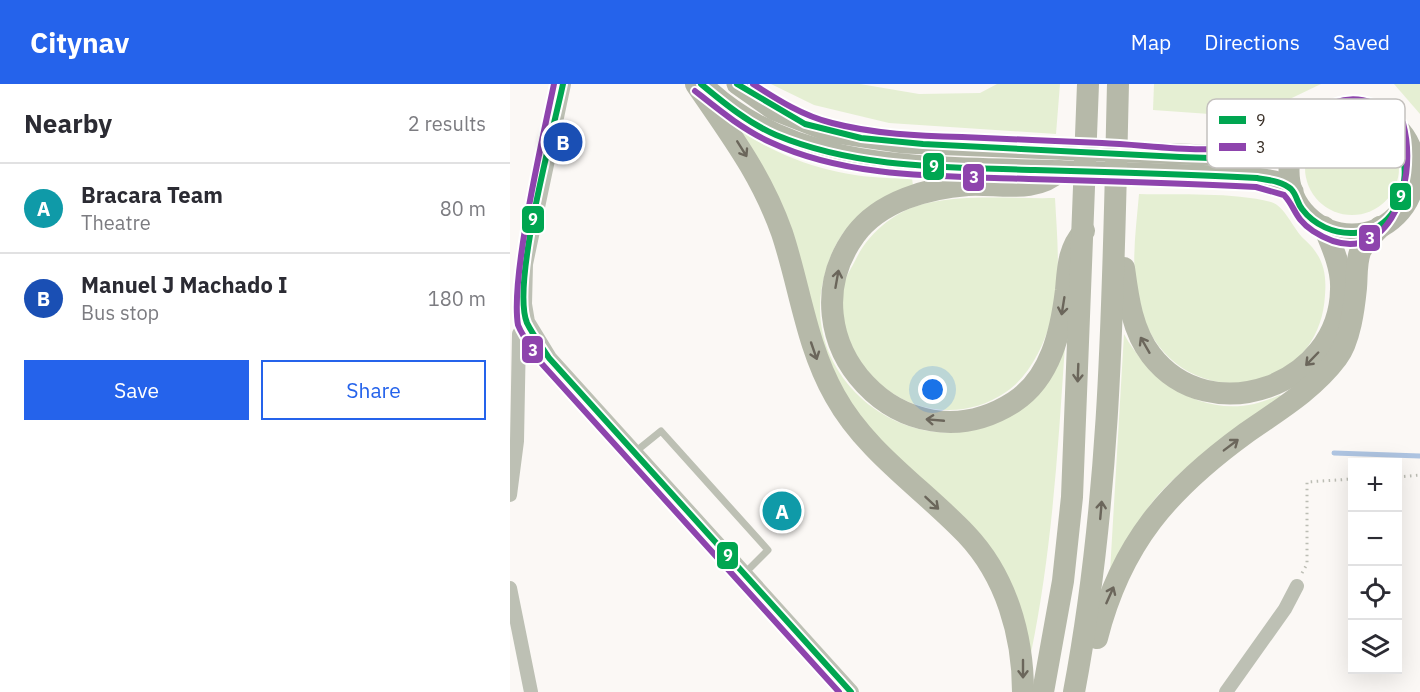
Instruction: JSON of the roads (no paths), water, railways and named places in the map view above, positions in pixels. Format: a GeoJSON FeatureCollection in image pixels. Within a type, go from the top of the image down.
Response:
{"type":"FeatureCollection","features":[{"type":"Feature","properties":{"kind":"highway"},"geometry":{"type":"LineString","coordinates":[[696,84],[741,146],[765,190],[782,234],[816,358],[835,397],[868,442],[967,535],[993,572],[1013,616],[1023,660],[1023,692]]}},
{"type":"Feature","properties":{"kind":"highway"},"geometry":{"type":"LineString","coordinates":[[1043,692],[1062,591],[1072,497],[1088,92]]}},
{"type":"Feature","properties":{"kind":"highway"},"geometry":{"type":"LineString","coordinates":[[1074,692],[1085,633],[1101,515],[1110,392],[1118,92]]}},
{"type":"Feature","properties":{"kind":"highway"},"geometry":{"type":"LineString","coordinates":[[1059,171],[1051,179],[1036,185],[966,185],[920,193],[884,208],[855,235],[837,273],[833,310],[839,347],[860,381],[891,408],[926,420],[956,422],[987,417],[1016,400],[1041,376],[1058,338],[1069,258],[1075,241],[1083,231]]}},
{"type":"Feature","properties":{"kind":"highway"},"geometry":{"type":"LineString","coordinates":[[1114,234],[1121,253],[1137,332],[1151,355],[1171,375],[1196,388],[1219,394],[1242,395],[1287,380],[1317,354],[1331,335],[1341,288],[1335,253],[1324,227]]}},
{"type":"Feature","properties":{"kind":"highway"},"geometry":{"type":"LineString","coordinates":[[1085,692],[1105,607],[1140,535],[1155,513],[1181,486],[1246,433],[1313,386],[1339,356],[1349,326],[1360,251],[1380,227]]}},
{"type":"Feature","properties":{"kind":"main road"},"geometry":{"type":"LineString","coordinates":[[701,84],[726,105],[766,130],[815,150],[854,160],[936,166],[1257,178],[1275,181],[1293,191]]}},
{"type":"Feature","properties":{"kind":"main road"},"geometry":{"type":"LineString","coordinates":[[737,84],[774,110],[830,132],[904,143],[1207,155]]}},
{"type":"Feature","properties":{"kind":"main road"},"geometry":{"type":"LineString","coordinates":[[1291,168],[1293,191],[1302,208],[1324,227],[1358,234],[1380,227],[1412,203],[1411,194],[1415,170],[1414,147]]}},
{"type":"Feature","properties":{"kind":"street"},"geometry":{"type":"LineString","coordinates":[[563,84],[525,264],[524,304],[527,322],[549,358],[851,692]]}},
{"type":"Feature","properties":{"kind":"street"},"geometry":{"type":"LineString","coordinates":[[510,495],[517,441],[519,334],[527,322]]}},
{"type":"Feature","properties":{"kind":"street"},"geometry":{"type":"LineString","coordinates":[[1226,692],[1285,609],[1297,586]]}},
{"type":"Feature","properties":{"kind":"street"},"geometry":{"type":"LineString","coordinates":[[510,588],[515,637],[531,692]]}},
{"type":"Feature","properties":{"kind":"lane"},"geometry":{"type":"LineString","coordinates":[[634,452],[662,431],[768,550],[744,574]]}},
{"type":"Feature","properties":{"kind":"waterway"},"geometry":{"type":"LineString","coordinates":[[1334,453],[1420,456]]}},
{"type":"Feature","properties":{"kind":"place","name":"Manuel J Machado I"},"geometry":{"type":"Point","coordinates":[563,142]}},
{"type":"Feature","properties":{"kind":"place","name":"Bracara Team"},"geometry":{"type":"Point","coordinates":[782,511]}}]}
